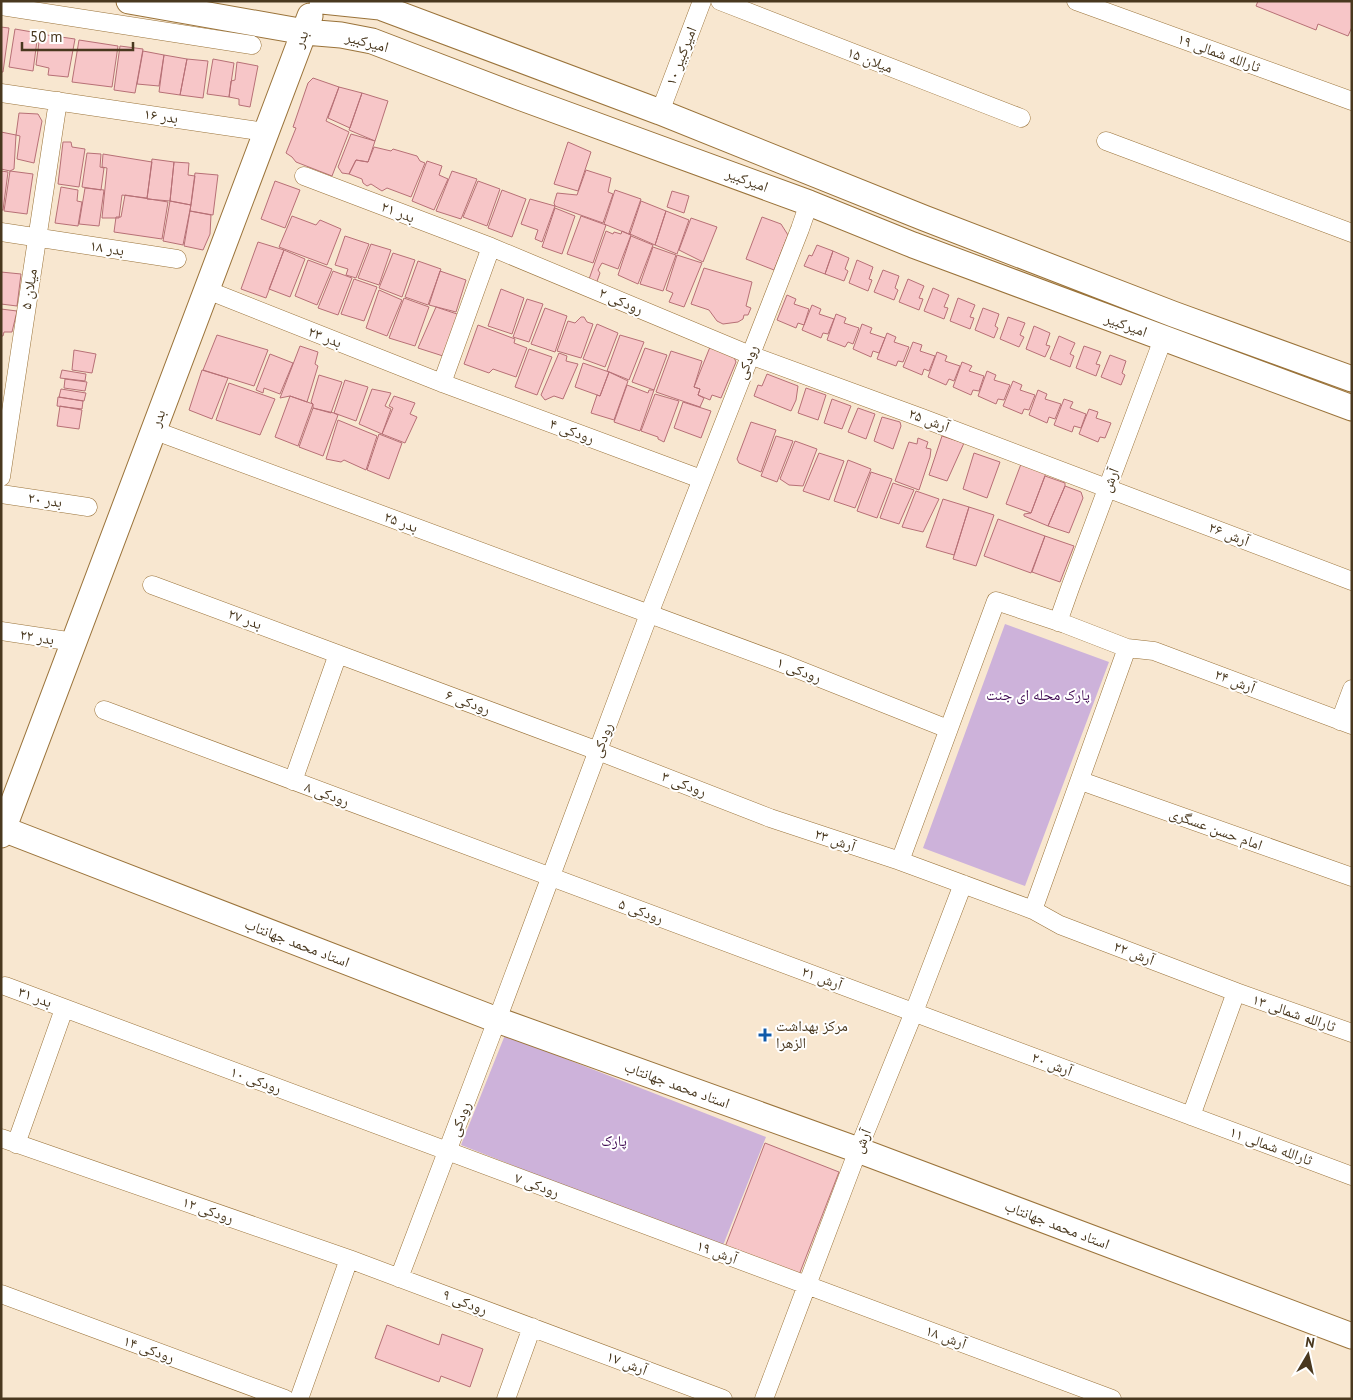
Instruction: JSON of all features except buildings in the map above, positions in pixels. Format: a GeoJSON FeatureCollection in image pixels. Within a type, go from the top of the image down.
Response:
{"type":"FeatureCollection","features":[{"type":"Feature","properties":{"kind":"street","name":"امیرکبیر"},"geometry":{"type":"LineString","coordinates":[[129,1],[305,32],[341,35],[372,41],[809,203],[913,245],[1163,339],[1352,408]]}},
{"type":"Feature","properties":{"kind":"street","name":"بدر"},"geometry":{"type":"LineString","coordinates":[[2,832],[265,132],[305,32],[314,1]]}},
{"type":"Feature","properties":{"kind":"street","name":"امیرکبیر"},"geometry":{"type":"LineString","coordinates":[[322,1],[376,4],[660,112],[924,218],[1172,314],[1352,379]]}},
{"type":"Feature","properties":{"kind":"street","name":"امیرکبیر ۱۰"},"geometry":{"type":"LineString","coordinates":[[660,112],[702,1]]}},
{"type":"Feature","properties":{"kind":"street","name":"میلان ۱۵"},"geometry":{"type":"LineString","coordinates":[[720,1],[1021,118]]}},
{"type":"Feature","properties":{"kind":"street","name":"ثارالله شمالی ۱۹"},"geometry":{"type":"LineString","coordinates":[[1081,3],[1352,101]]}},
{"type":"Feature","properties":{"kind":"street"},"geometry":{"type":"LineString","coordinates":[[1,6],[252,45]]}},
{"type":"Feature","properties":{"kind":"street","name":"بدر ۱۶"},"geometry":{"type":"LineString","coordinates":[[1,93],[265,132]]}},
{"type":"Feature","properties":{"kind":"street","name":"میلان ۵"},"geometry":{"type":"LineString","coordinates":[[1,477],[10,364],[37,238],[58,101]]}},
{"type":"Feature","properties":{"kind":"street"},"geometry":{"type":"LineString","coordinates":[[1106,141],[1352,233]]}},
{"type":"Feature","properties":{"kind":"street","name":"بدر ۲۱"},"geometry":{"type":"LineString","coordinates":[[304,176],[491,247]]}},
{"type":"Feature","properties":{"kind":"street","name":"رودکی"},"geometry":{"type":"LineString","coordinates":[[399,1278],[649,614],[809,203]]}},
{"type":"Feature","properties":{"kind":"street"},"geometry":{"type":"LineString","coordinates":[[913,245],[924,218]]}},
{"type":"Feature","properties":{"kind":"street","name":"بدر ۱‍۸"},"geometry":{"type":"LineString","coordinates":[[1,232],[177,259]]}},
{"type":"Feature","properties":{"kind":"street"},"geometry":{"type":"LineString","coordinates":[[442,383],[491,247]]}},
{"type":"Feature","properties":{"kind":"street","name":"رودکی ۲"},"geometry":{"type":"LineString","coordinates":[[491,247],[750,355]]}},
{"type":"Feature","properties":{"kind":"street","name":"بدر ۲۳"},"geometry":{"type":"LineString","coordinates":[[207,290],[442,383]]}},
{"type":"Feature","properties":{"kind":"street","name":"آرش"},"geometry":{"type":"LineString","coordinates":[[1058,622],[1163,339]]}},
{"type":"Feature","properties":{"kind":"street","name":"آرش ۲۵"},"geometry":{"type":"LineString","coordinates":[[750,355],[932,421],[1107,488]]}},
{"type":"Feature","properties":{"kind":"street","name":"رودکی ۴"},"geometry":{"type":"LineString","coordinates":[[442,383],[701,479]]}},
{"type":"Feature","properties":{"kind":"street","name":"بدر ۲۵"},"geometry":{"type":"LineString","coordinates":[[154,430],[649,614]]}},
{"type":"Feature","properties":{"kind":"street","name":"آرش ۲۶"},"geometry":{"type":"LineString","coordinates":[[1107,488],[1352,581]]}},
{"type":"Feature","properties":{"kind":"street","name":"بدر ۲۰"},"geometry":{"type":"LineString","coordinates":[[1,494],[88,507]]}},
{"type":"Feature","properties":{"kind":"street","name":"بدر ۲۷"},"geometry":{"type":"LineString","coordinates":[[152,585],[338,654]]}},
{"type":"Feature","properties":{"kind":"street","name":"آرش ۲۴"},"geometry":{"type":"LineString","coordinates":[[948,729],[996,601],[1127,648],[1154,651],[1346,723]]}},
{"type":"Feature","properties":{"kind":"street","name":"رودکی ۱"},"geometry":{"type":"LineString","coordinates":[[649,614],[787,665],[948,729]]}},
{"type":"Feature","properties":{"kind":"street","name":"بدر ۲۲"},"geometry":{"type":"LineString","coordinates":[[1,631],[74,642]]}},
{"type":"Feature","properties":{"kind":"street"},"geometry":{"type":"LineString","coordinates":[[1034,910],[1127,648]]}},
{"type":"Feature","properties":{"kind":"street"},"geometry":{"type":"LineString","coordinates":[[293,781],[338,654]]}},
{"type":"Feature","properties":{"kind":"street","name":"رودکی ۶"},"geometry":{"type":"LineString","coordinates":[[338,654],[598,750]]}},
{"type":"Feature","properties":{"kind":"street"},"geometry":{"type":"LineString","coordinates":[[1346,723],[1352,689]]}},
{"type":"Feature","properties":{"kind":"street","name":"رودکی ۸"},"geometry":{"type":"LineString","coordinates":[[104,710],[551,877]]}},
{"type":"Feature","properties":{"kind":"street"},"geometry":{"type":"LineString","coordinates":[[900,861],[948,729]]}},
{"type":"Feature","properties":{"kind":"street","name":"رودکی ۳"},"geometry":{"type":"LineString","coordinates":[[598,750],[770,818]]}},
{"type":"Feature","properties":{"kind":"street","name":"امام حسن عسگری"},"geometry":{"type":"LineString","coordinates":[[1081,781],[1352,877]]}},
{"type":"Feature","properties":{"kind":"street","name":"آرش ۲۳"},"geometry":{"type":"LineString","coordinates":[[770,818],[900,861],[962,884]]}},
{"type":"Feature","properties":{"kind":"street","name":"استاد محمد جهانتاب"},"geometry":{"type":"LineString","coordinates":[[2,832],[497,1020],[858,1150],[1352,1336]]}},
{"type":"Feature","properties":{"kind":"street","name":"رودکی ۵"},"geometry":{"type":"LineString","coordinates":[[551,877],[730,944]]}},
{"type":"Feature","properties":{"kind":"street","name":"آرش"},"geometry":{"type":"LineString","coordinates":[[764,1399],[858,1150],[914,1012],[962,884]]}},
{"type":"Feature","properties":{"kind":"street","name":"آرش ۲۲"},"geometry":{"type":"LineString","coordinates":[[962,884],[1034,910],[1060,925],[1236,992]]}},
{"type":"Feature","properties":{"kind":"street","name":"آرش ۲۱"},"geometry":{"type":"LineString","coordinates":[[730,944],[914,1012]]}},
{"type":"Feature","properties":{"kind":"street","name":"بدر ۳۱"},"geometry":{"type":"LineString","coordinates":[[5,986],[64,1009]]}},
{"type":"Feature","properties":{"kind":"street"},"geometry":{"type":"LineString","coordinates":[[1191,1116],[1236,992]]}},
{"type":"Feature","properties":{"kind":"street","name":"ثارالله شمالی ۱۳"},"geometry":{"type":"LineString","coordinates":[[1236,992],[1352,1033]]}},
{"type":"Feature","properties":{"kind":"street"},"geometry":{"type":"LineString","coordinates":[[8,1141],[64,1009]]}},
{"type":"Feature","properties":{"kind":"street","name":"رودکی ۱۰"},"geometry":{"type":"LineString","coordinates":[[64,1009],[447,1151]]}},
{"type":"Feature","properties":{"kind":"street","name":"آرش ۲۰"},"geometry":{"type":"LineString","coordinates":[[914,1012],[1191,1116]]}},
{"type":"Feature","properties":{"kind":"street","name":"ثارالله شمالی ۱۱"},"geometry":{"type":"LineString","coordinates":[[1191,1116],[1352,1176]]}},
{"type":"Feature","properties":{"kind":"street","name":"رودکی ۱۲"},"geometry":{"type":"LineString","coordinates":[[8,1141],[350,1259],[399,1278]]}},
{"type":"Feature","properties":{"kind":"street","name":"رودکی ۷"},"geometry":{"type":"LineString","coordinates":[[447,1151],[627,1218]]}},
{"type":"Feature","properties":{"kind":"street","name":"آرش ۱۹"},"geometry":{"type":"LineString","coordinates":[[627,1218],[807,1285]]}},
{"type":"Feature","properties":{"kind":"street"},"geometry":{"type":"LineString","coordinates":[[299,1399],[350,1259]]}},
{"type":"Feature","properties":{"kind":"street","name":"رودکی ۹"},"geometry":{"type":"LineString","coordinates":[[399,1278],[532,1327]]}},
{"type":"Feature","properties":{"kind":"street","name":"آرش ۱۸"},"geometry":{"type":"LineString","coordinates":[[807,1285],[1083,1394],[1112,1399]]}},
{"type":"Feature","properties":{"kind":"street","name":"رودکی ۱۴"},"geometry":{"type":"LineString","coordinates":[[8,1297],[285,1399]]}},
{"type":"Feature","properties":{"kind":"street"},"geometry":{"type":"LineString","coordinates":[[506,1399],[532,1327]]}},
{"type":"Feature","properties":{"kind":"street","name":"آرش ۱۷"},"geometry":{"type":"LineString","coordinates":[[532,1327],[723,1399]]}},
{"type":"Feature","properties":{"kind":"green space","name":"پارک محله ای جنت"},"geometry":{"type":"Polygon","coordinates":[[[1005,624],[1109,662],[1025,886],[923,848],[1005,624]]]}},
{"type":"Feature","properties":{"kind":"green space","name":"پارک"},"geometry":{"type":"Polygon","coordinates":[[[505,1035],[766,1137],[722,1248],[461,1145],[505,1035]]]}},
{"type":"Feature","properties":{"kind":"place","name":"مرکز بهداشت الزهرا"},"geometry":{"type":"Point","coordinates":[765,1035]}}]}
